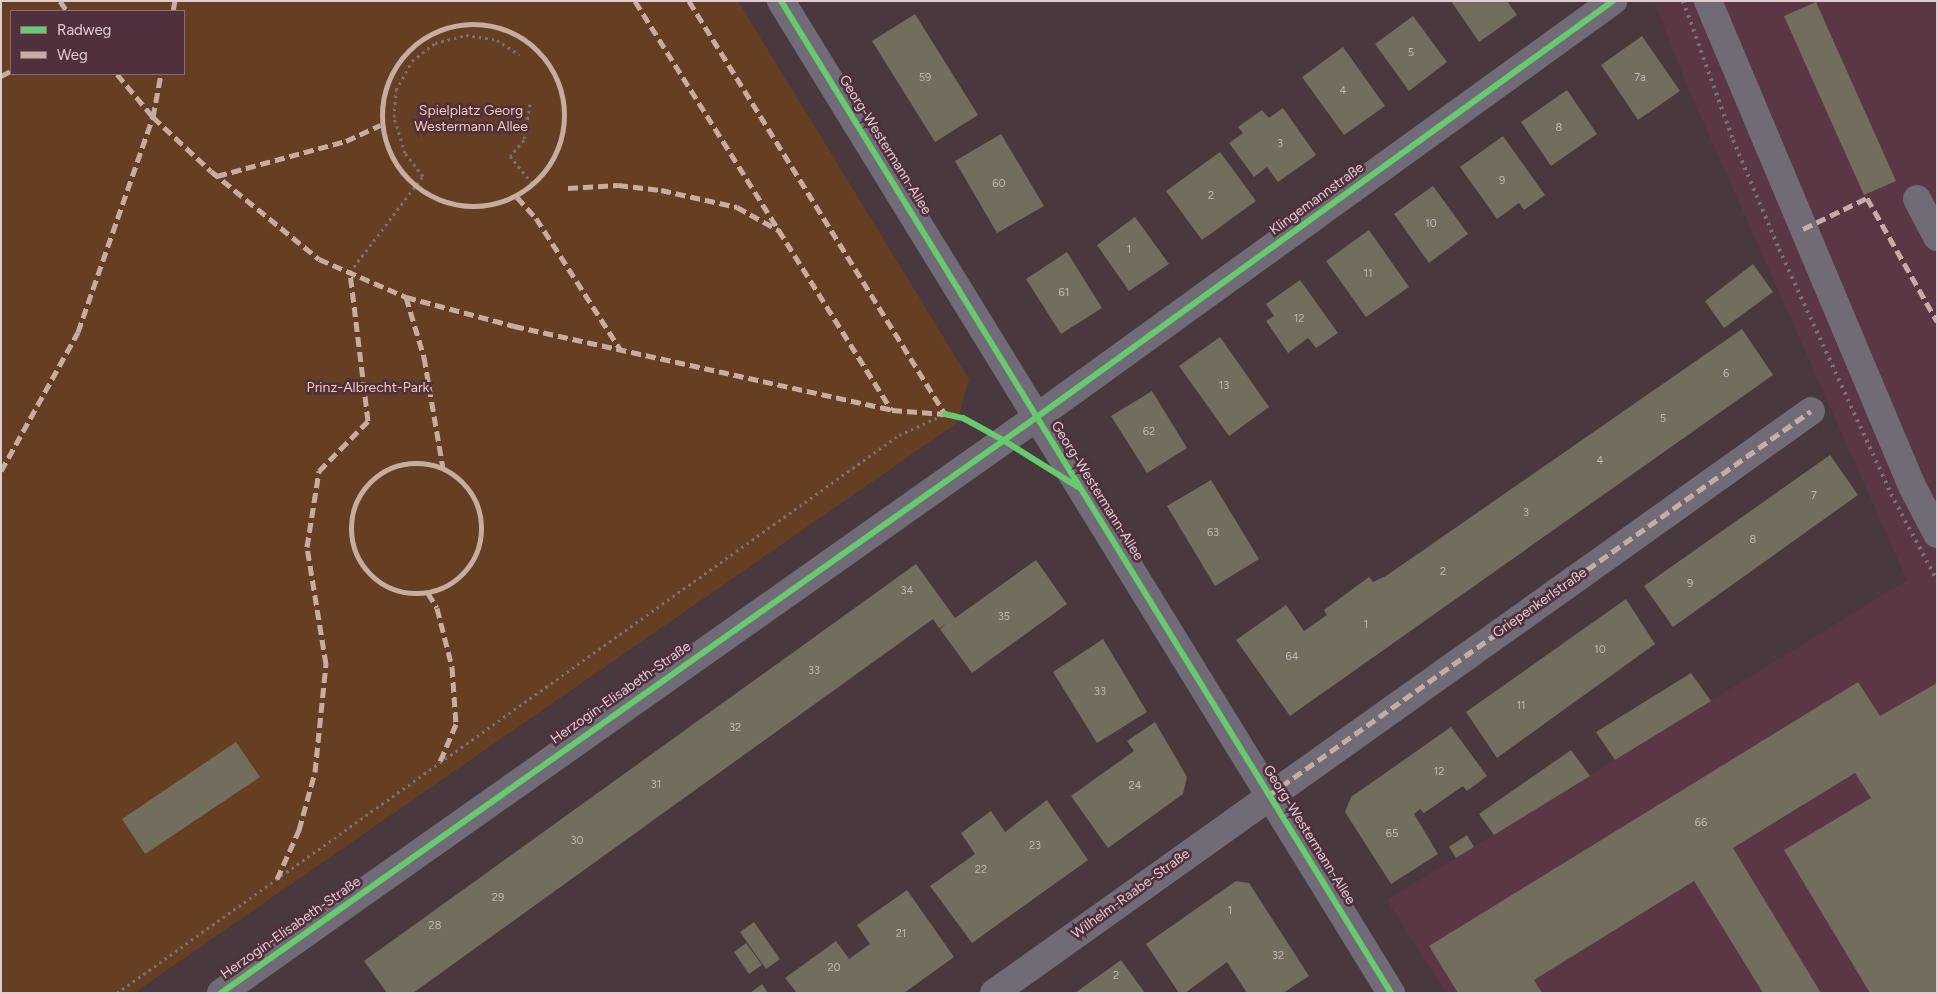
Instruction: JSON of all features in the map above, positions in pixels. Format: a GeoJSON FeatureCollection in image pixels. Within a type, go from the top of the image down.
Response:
{"type":"FeatureCollection","features":[{"type":"Feature","properties":{"kind":"street","name":"Georg-Westermann-Allee"},"geometry":{"type":"LineString","coordinates":[[781,1],[1391,993]]}},
{"type":"Feature","properties":{"kind":"street","name":"Klingemannstraße"},"geometry":{"type":"LineString","coordinates":[[1037,417],[1613,1]]}},
{"type":"Feature","properties":{"kind":"street"},"geometry":{"type":"LineString","coordinates":[[1708,1],[1912,486],[1937,534]]}},
{"type":"Feature","properties":{"kind":"street"},"geometry":{"type":"LineString","coordinates":[[1917,199],[1937,237]]}},
{"type":"Feature","properties":{"kind":"street","name":"Griepenkerlstraße"},"geometry":{"type":"LineString","coordinates":[[1269,796],[1811,411]]}},
{"type":"Feature","properties":{"kind":"street","name":"Herzogin-Elisabeth-Straße"},"geometry":{"type":"LineString","coordinates":[[221,993],[1037,417]]}},
{"type":"Feature","properties":{"kind":"street","name":"Wilhelm-Raabe-Straße"},"geometry":{"type":"LineString","coordinates":[[994,993],[1269,796]]}},
{"type":"Feature","properties":{"kind":"path"},"geometry":{"type":"LineString","coordinates":[[350,272],[423,176],[405,153],[394,117],[396,90],[412,61],[436,43],[466,35],[497,40],[520,55]]}},
{"type":"Feature","properties":{"kind":"path"},"geometry":{"type":"LineString","coordinates":[[530,104],[524,140],[510,156],[533,184]]}},
{"type":"Feature","properties":{"kind":"path"},"geometry":{"type":"LineString","coordinates":[[118,993],[900,435],[945,414],[954,416]]}},
{"type":"Feature","properties":{"kind":"shaded area"},"geometry":{"type":"Polygon","coordinates":[[[1654,1],[1937,1],[1937,993],[1446,993],[1387,900],[1907,580],[1687,86],[1654,1]]]}},
{"type":"Feature","properties":{"kind":"green space","name":"Prinz-Albrecht-Park"},"geometry":{"type":"Polygon","coordinates":[[[1,1],[738,1],[969,379],[957,423],[134,993],[1,993],[1,1]]]}},
{"type":"Feature","properties":{"kind":"building"},"geometry":{"type":"Polygon","coordinates":[[[1451,1],[1507,1],[1517,15],[1479,42],[1451,1]]]}},
{"type":"Feature","properties":{"kind":"building"},"geometry":{"type":"Polygon","coordinates":[[[1816,2],[1896,181],[1864,195],[1784,16],[1816,2]]]}},
{"type":"Feature","properties":{"kind":"building"},"geometry":{"type":"Polygon","coordinates":[[[915,14],[978,115],[935,142],[872,41],[915,14]]]}},
{"type":"Feature","properties":{"kind":"building"},"geometry":{"type":"Polygon","coordinates":[[[1413,16],[1447,62],[1409,91],[1375,44],[1413,16]]]}},
{"type":"Feature","properties":{"kind":"building"},"geometry":{"type":"Polygon","coordinates":[[[1642,36],[1680,91],[1638,120],[1601,65],[1642,36]]]}},
{"type":"Feature","properties":{"kind":"building"},"geometry":{"type":"Polygon","coordinates":[[[1343,47],[1385,106],[1344,135],[1302,77],[1343,47]]]}},
{"type":"Feature","properties":{"kind":"building"},"geometry":{"type":"Polygon","coordinates":[[[1567,90],[1597,134],[1551,166],[1521,122],[1567,90]]]}},
{"type":"Feature","properties":{"kind":"building"},"geometry":{"type":"Polygon","coordinates":[[[1283,108],[1316,155],[1278,182],[1267,167],[1254,177],[1229,143],[1243,133],[1238,127],[1262,110],[1269,118],[1283,108]]]}},
{"type":"Feature","properties":{"kind":"building"},"geometry":{"type":"Polygon","coordinates":[[[1001,134],[1044,206],[997,233],[955,161],[1001,134]]]}},
{"type":"Feature","properties":{"kind":"building"},"geometry":{"type":"Polygon","coordinates":[[[1503,136],[1545,195],[1524,210],[1519,203],[1497,219],[1460,167],[1503,136]]]}},
{"type":"Feature","properties":{"kind":"building"},"geometry":{"type":"Polygon","coordinates":[[[1220,152],[1256,201],[1202,240],[1166,191],[1220,152]]]}},
{"type":"Feature","properties":{"kind":"building"},"geometry":{"type":"Polygon","coordinates":[[[1433,186],[1468,234],[1429,263],[1394,214],[1433,186]]]}},
{"type":"Feature","properties":{"kind":"building"},"geometry":{"type":"Polygon","coordinates":[[[1135,217],[1169,264],[1129,291],[1097,245],[1135,217]]]}},
{"type":"Feature","properties":{"kind":"building"},"geometry":{"type":"Polygon","coordinates":[[[1369,230],[1409,287],[1366,317],[1326,261],[1369,230]]]}},
{"type":"Feature","properties":{"kind":"building"},"geometry":{"type":"Polygon","coordinates":[[[1067,252],[1102,308],[1061,334],[1026,279],[1067,252]]]}},
{"type":"Feature","properties":{"kind":"building"},"geometry":{"type":"Polygon","coordinates":[[[1753,264],[1773,292],[1724,328],[1705,301],[1753,264]]]}},
{"type":"Feature","properties":{"kind":"building"},"geometry":{"type":"Polygon","coordinates":[[[1300,280],[1338,333],[1316,348],[1308,338],[1288,353],[1266,321],[1274,316],[1266,304],[1300,280]]]}},
{"type":"Feature","properties":{"kind":"building"},"geometry":{"type":"Polygon","coordinates":[[[1742,329],[1773,375],[1290,716],[1236,640],[1286,605],[1304,631],[1327,615],[1324,610],[1369,577],[1373,582],[1386,576],[1742,329]]]}},
{"type":"Feature","properties":{"kind":"building"},"geometry":{"type":"Polygon","coordinates":[[[1220,337],[1269,407],[1229,436],[1179,366],[1220,337]]]}},
{"type":"Feature","properties":{"kind":"building"},"geometry":{"type":"Polygon","coordinates":[[[1152,391],[1187,448],[1147,473],[1111,416],[1152,391]]]}},
{"type":"Feature","properties":{"kind":"building"},"geometry":{"type":"Polygon","coordinates":[[[1830,455],[1858,495],[1673,627],[1644,586],[1830,455]]]}},
{"type":"Feature","properties":{"kind":"building"},"geometry":{"type":"Polygon","coordinates":[[[1211,480],[1259,559],[1215,586],[1167,506],[1211,480]]]}},
{"type":"Feature","properties":{"kind":"building"},"geometry":{"type":"Polygon","coordinates":[[[1036,560],[1067,604],[972,673],[940,629],[946,624],[939,628],[933,619],[413,993],[387,993],[364,961],[916,564],[955,618],[1036,560]]]}},
{"type":"Feature","properties":{"kind":"building"},"geometry":{"type":"Polygon","coordinates":[[[1626,599],[1655,644],[1497,758],[1466,712],[1626,599]]]}},
{"type":"Feature","properties":{"kind":"building"},"geometry":{"type":"Polygon","coordinates":[[[1103,639],[1147,712],[1097,743],[1053,672],[1103,639]]]}},
{"type":"Feature","properties":{"kind":"building"},"geometry":{"type":"Polygon","coordinates":[[[1691,673],[1711,701],[1615,760],[1596,732],[1691,673]]]}},
{"type":"Feature","properties":{"kind":"building"},"geometry":{"type":"Polygon","coordinates":[[[1858,682],[1880,716],[1937,683],[1937,993],[1870,993],[1784,850],[1871,798],[1855,773],[1733,848],[1821,993],[1763,993],[1694,881],[1534,980],[1542,993],[1458,993],[1429,946],[1858,682]]]}},
{"type":"Feature","properties":{"kind":"building"},"geometry":{"type":"Polygon","coordinates":[[[1155,722],[1187,777],[1183,794],[1108,848],[1071,796],[1134,751],[1127,741],[1155,722]]]}},
{"type":"Feature","properties":{"kind":"building"},"geometry":{"type":"Polygon","coordinates":[[[1451,727],[1487,776],[1467,791],[1463,786],[1424,813],[1420,809],[1414,814],[1438,854],[1391,884],[1345,812],[1351,797],[1451,727]]]}},
{"type":"Feature","properties":{"kind":"building"},"geometry":{"type":"Polygon","coordinates":[[[236,742],[260,777],[145,854],[122,819],[236,742]]]}},
{"type":"Feature","properties":{"kind":"building"},"geometry":{"type":"Polygon","coordinates":[[[1571,750],[1590,776],[1494,835],[1479,814],[1571,750]]]}},
{"type":"Feature","properties":{"kind":"building"},"geometry":{"type":"Polygon","coordinates":[[[1047,800],[1088,860],[972,943],[930,886],[975,854],[961,833],[991,811],[1005,832],[1047,800]]]}},
{"type":"Feature","properties":{"kind":"building"},"geometry":{"type":"Polygon","coordinates":[[[1467,835],[1474,847],[1456,858],[1449,847],[1467,835]]]}},
{"type":"Feature","properties":{"kind":"building"},"geometry":{"type":"Polygon","coordinates":[[[1236,881],[1249,883],[1309,976],[1283,993],[1247,993],[1227,962],[1185,993],[1179,993],[1146,944],[1236,881]]]}},
{"type":"Feature","properties":{"kind":"building"},"geometry":{"type":"Polygon","coordinates":[[[907,890],[954,957],[904,993],[797,993],[785,978],[836,941],[849,959],[859,952],[870,944],[857,925],[907,890]]]}},
{"type":"Feature","properties":{"kind":"building"},"geometry":{"type":"Polygon","coordinates":[[[754,922],[780,959],[766,969],[740,932],[754,922]]]}},
{"type":"Feature","properties":{"kind":"building"},"geometry":{"type":"Polygon","coordinates":[[[746,943],[762,965],[749,974],[734,952],[746,943]]]}},
{"type":"Feature","properties":{"kind":"building"},"geometry":{"type":"Polygon","coordinates":[[[1121,960],[1145,993],[1075,993],[1121,960]]]}},
{"type":"Feature","properties":{"kind":"building"},"geometry":{"type":"Polygon","coordinates":[[[762,984],[768,993],[750,993],[762,984]]]}},
{"type":"Feature","properties":{"kind":"railway"},"geometry":{"type":"LineString","coordinates":[[1683,1],[1733,140],[1779,249],[1891,494],[1937,580]]}},
{"type":"Feature","properties":{"kind":"marked path"},"geometry":{"type":"LineString","coordinates":[[60,1],[66,10]]}},
{"type":"Feature","properties":{"kind":"marked path"},"geometry":{"type":"LineString","coordinates":[[173,10],[175,1]]}},
{"type":"Feature","properties":{"kind":"marked path"},"geometry":{"type":"LineString","coordinates":[[635,1],[892,410]]}},
{"type":"Feature","properties":{"kind":"marked path"},"geometry":{"type":"LineString","coordinates":[[689,1],[945,414]]}},
{"type":"Feature","properties":{"kind":"marked path"},"geometry":{"type":"LineString","coordinates":[[482,24],[508,30],[538,50],[558,80],[563,97],[564,115],[563,133],[558,150],[538,180],[516,196],[500,203],[464,206],[446,203],[430,196],[415,186],[402,173],[392,158],[385,142],[382,106],[385,88],[392,72],[402,57],[415,44],[430,34],[446,27],[482,24]]}},
{"type":"Feature","properties":{"kind":"marked path"},"geometry":{"type":"LineString","coordinates":[[1,76],[10,72]]}},
{"type":"Feature","properties":{"kind":"marked path"},"geometry":{"type":"LineString","coordinates":[[118,75],[153,117],[211,171],[319,259],[406,297],[514,326],[892,410],[945,414]]}},
{"type":"Feature","properties":{"kind":"marked path"},"geometry":{"type":"LineString","coordinates":[[1,471],[78,332],[153,117],[161,75]]}},
{"type":"Feature","properties":{"kind":"marked path"},"geometry":{"type":"LineString","coordinates":[[217,176],[346,141],[381,125]]}},
{"type":"Feature","properties":{"kind":"marked path"},"geometry":{"type":"LineString","coordinates":[[568,188],[618,185],[661,190],[737,207],[780,231]]}},
{"type":"Feature","properties":{"kind":"marked path"},"geometry":{"type":"LineString","coordinates":[[517,197],[536,218],[620,349]]}},
{"type":"Feature","properties":{"kind":"marked path"},"geometry":{"type":"LineString","coordinates":[[1803,229],[1867,198],[1937,321]]}},
{"type":"Feature","properties":{"kind":"marked path"},"geometry":{"type":"LineString","coordinates":[[277,879],[299,830],[315,772],[326,664],[307,547],[319,471],[368,421],[350,272]]}},
{"type":"Feature","properties":{"kind":"marked path"},"geometry":{"type":"LineString","coordinates":[[406,297],[424,357],[443,468]]}},
{"type":"Feature","properties":{"kind":"marked path"},"geometry":{"type":"LineString","coordinates":[[1269,795],[1811,411]]}},
{"type":"Feature","properties":{"kind":"marked path"},"geometry":{"type":"LineString","coordinates":[[416,463],[441,468],[462,482],[476,503],[481,528],[476,553],[462,574],[441,588],[416,593],[391,588],[370,574],[356,553],[351,528],[356,503],[370,482],[391,468],[416,463]]}},
{"type":"Feature","properties":{"kind":"marked path"},"geometry":{"type":"LineString","coordinates":[[428,593],[437,608],[452,667],[456,724],[439,764]]}},
{"type":"Feature","properties":{"kind":"cycle path"},"geometry":{"type":"LineString","coordinates":[[781,1],[1391,993]]}},
{"type":"Feature","properties":{"kind":"cycle path"},"geometry":{"type":"LineString","coordinates":[[221,993],[1037,417],[1613,1]]}},
{"type":"Feature","properties":{"kind":"cycle path"},"geometry":{"type":"LineString","coordinates":[[945,414],[963,418],[1003,440],[1078,487]]}},
{"type":"Feature","properties":{"kind":"park label","name":"Spielplatz Georg Westermann Allee"},"geometry":{"type":"Point","coordinates":[471,120]}}]}
